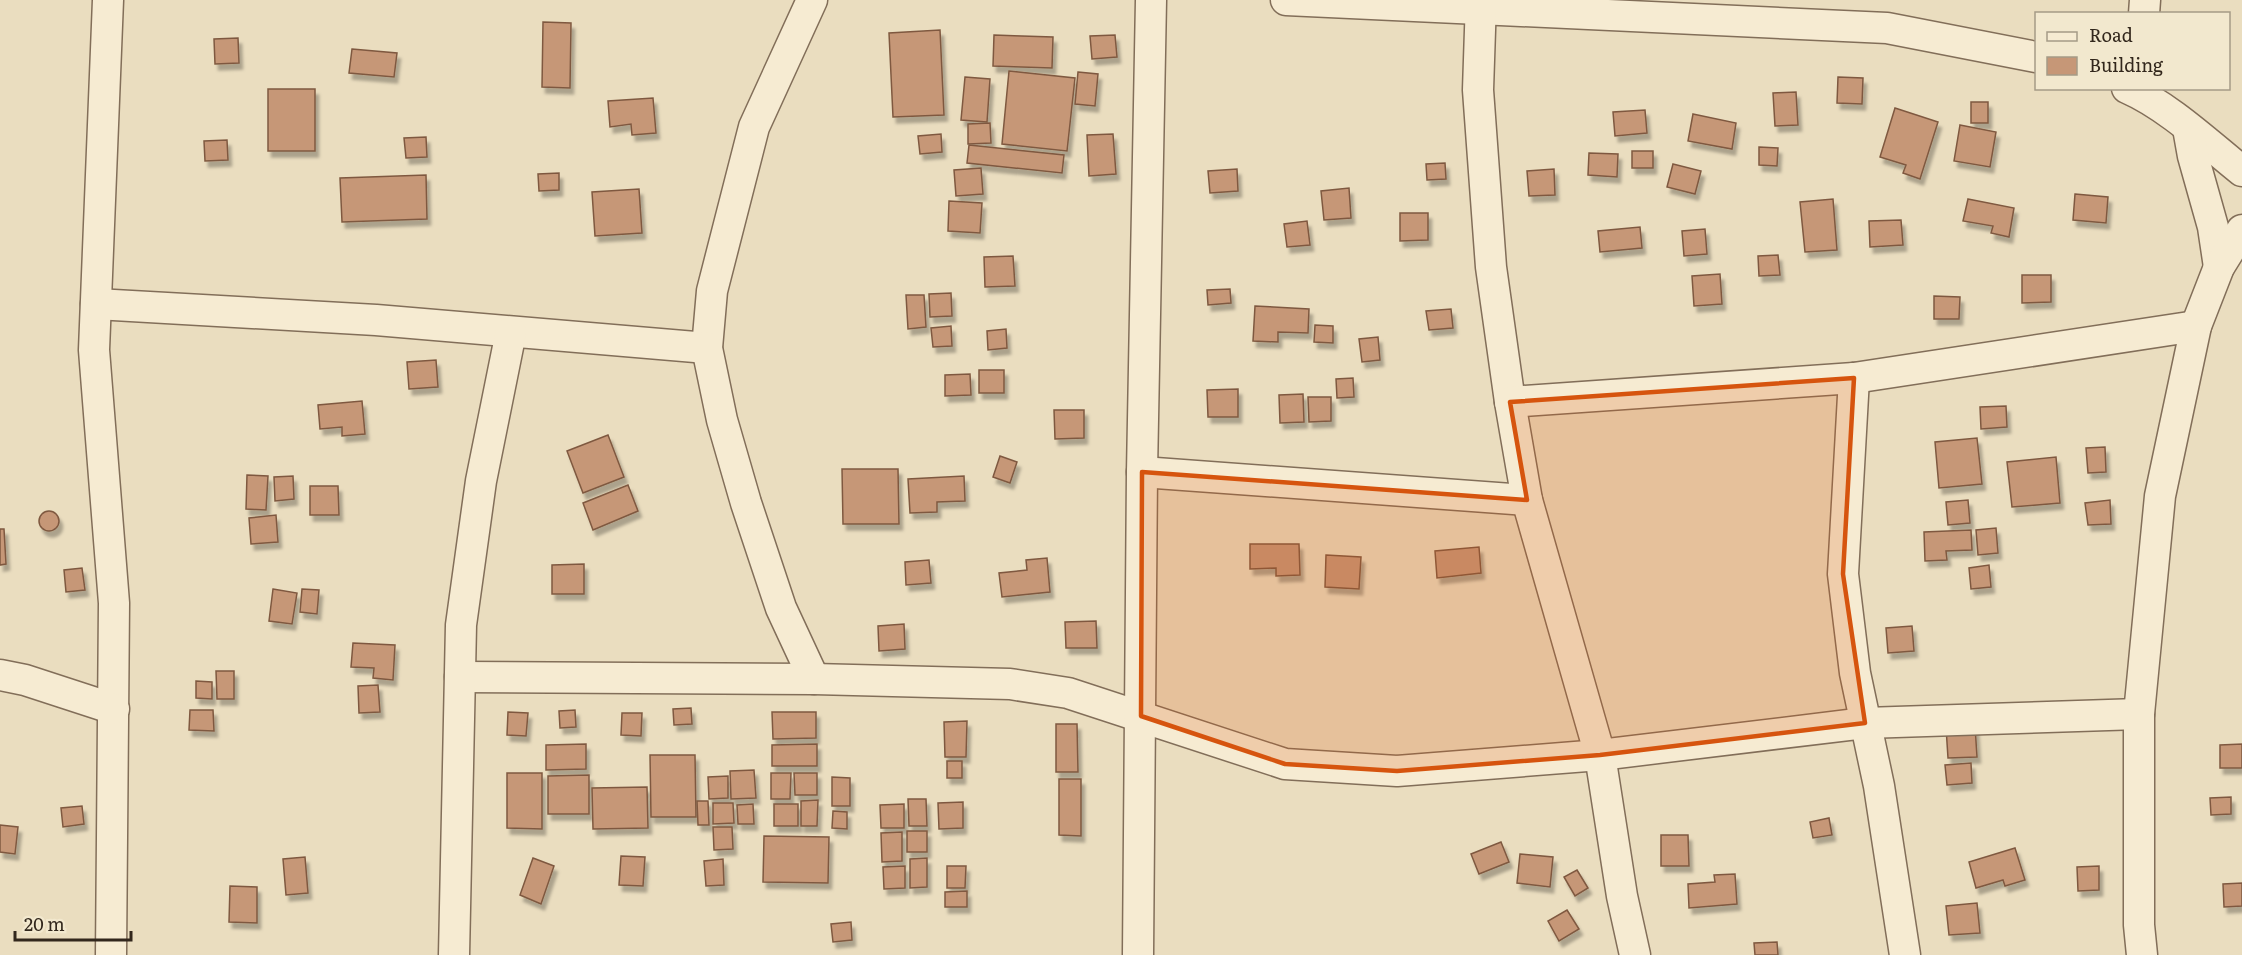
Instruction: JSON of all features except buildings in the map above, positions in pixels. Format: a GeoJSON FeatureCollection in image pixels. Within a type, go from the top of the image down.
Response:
{"type":"FeatureCollection","features":[{"type":"Feature","properties":{"kind":"street"},"geometry":{"type":"LineString","coordinates":[[108,0],[94,350],[114,603],[111,955]]}},
{"type":"Feature","properties":{"kind":"street"},"geometry":{"type":"LineString","coordinates":[[812,0],[754,127],[712,291],[707,348],[722,420],[746,502],[781,608],[814,679]]}},
{"type":"Feature","properties":{"kind":"street"},"geometry":{"type":"LineString","coordinates":[[1138,955],[1142,472],[1150,0]]}},
{"type":"Feature","properties":{"kind":"street"},"geometry":{"type":"LineString","coordinates":[[1286,0],[1481,4],[1887,28],[2035,57]]}},
{"type":"Feature","properties":{"kind":"street"},"geometry":{"type":"LineString","coordinates":[[1481,4],[1478,90],[1491,267],[1510,402],[1527,500],[1600,755],[1622,896],[1635,955]]}},
{"type":"Feature","properties":{"kind":"street"},"geometry":{"type":"LineString","coordinates":[[2135,90],[2242,171]]}},
{"type":"Feature","properties":{"kind":"street"},"geometry":{"type":"LineString","coordinates":[[2188,128],[2193,156],[2213,227],[2219,267]]}},
{"type":"Feature","properties":{"kind":"street"},"geometry":{"type":"LineString","coordinates":[[2142,955],[2139,925],[2139,714],[2160,496],[2196,326],[2219,267],[2242,230]]}},
{"type":"Feature","properties":{"kind":"street"},"geometry":{"type":"LineString","coordinates":[[96,304],[376,320],[707,348]]}},
{"type":"Feature","properties":{"kind":"street"},"geometry":{"type":"LineString","coordinates":[[1510,402],[1854,378],[2196,326]]}},
{"type":"Feature","properties":{"kind":"street"},"geometry":{"type":"LineString","coordinates":[[454,955],[461,625],[481,481],[511,332]]}},
{"type":"Feature","properties":{"kind":"street"},"geometry":{"type":"LineString","coordinates":[[1854,378],[1843,574],[1855,673],[1879,786],[1905,955]]}},
{"type":"Feature","properties":{"kind":"street"},"geometry":{"type":"LineString","coordinates":[[1142,472],[1527,500]]}},
{"type":"Feature","properties":{"kind":"street"},"geometry":{"type":"LineString","coordinates":[[0,675],[25,680],[114,709]]}},
{"type":"Feature","properties":{"kind":"street"},"geometry":{"type":"LineString","coordinates":[[460,677],[814,679],[1010,684],[1068,693],[1285,764],[1397,771],[1600,755],[1865,723],[2139,714]]}},
{"type":"Feature","properties":{"kind":"highlighted area"},"geometry":{"type":"Polygon","coordinates":[[[1854,378],[1843,574],[1865,723],[1600,755],[1397,771],[1285,764],[1141,716],[1142,472],[1527,500],[1510,402],[1854,378]]]}}]}
